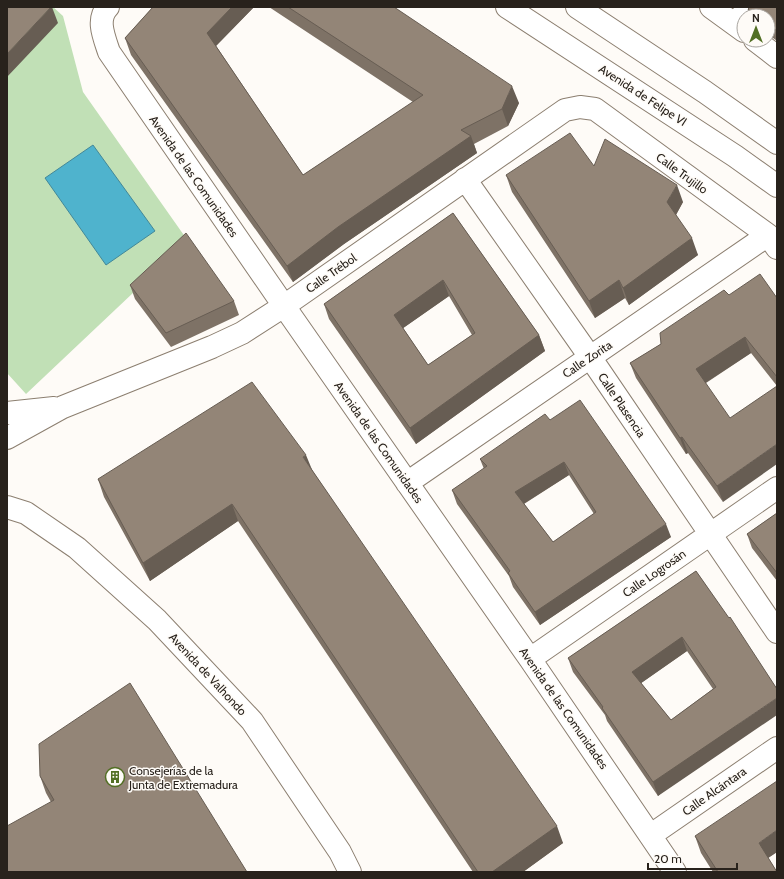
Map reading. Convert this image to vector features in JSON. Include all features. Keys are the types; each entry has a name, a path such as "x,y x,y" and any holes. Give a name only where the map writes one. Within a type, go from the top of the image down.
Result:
{"main road":[{"name":"Avenida de las Comunidades","path":"108,7 103,12 101,30 109,52 676,872"},
{"name":"Avenida de Felipe VI","path":"507,7 735,156 777,186"},
{"path":"577,7 705,92 777,143"},
{"path":"711,7 736,25"},
{"path":"765,48 777,57"},
{"name":"Calle Trébol","path":"7,438 63,407 212,348 242,333 284,306 565,110 580,107"},
{"name":"Calle Trujillo","path":"580,107 595,109 772,242"},
{"name":"Calle Plasencia","path":"466,179 590,357 777,632"},
{"name":"Calle Zorita","path":"407,483 590,357 772,242"},
{"name":"Calle Trébol","path":"7,413 63,407"},
{"name":"Calle Logrosán","path":"530,659 777,488"},
{"name":"Avenida de Valhondo","path":"7,490 16,510 76,548 157,620 252,721 340,852 350,872"},
{"name":"Calle Alcántara","path":"651,835 777,748"}],"green space":[{"path":"7,7 53,7 63,16 83,92 188,241 26,394 7,373"}],"water":[{"path":"93,145 155,231 106,265 45,178"}],"building":[{"path":"7,7 51,7 7,54"},
{"path":"153,7 232,7 207,33 303,175 423,95 288,7 394,7 512,86 502,109 461,130 471,136 338,227 287,266 125,38"},
{"path":"777,7 777,31 776,8 749,8"},
{"path":"570,133 594,166 605,139 677,185 667,202 692,238 623,288 619,280 589,301 506,175"},
{"path":"453,213 539,335 410,428 324,304","holes":["443,280 475,333 428,365 394,315"]},
{"path":"186,233 234,301 166,333 130,285"},
{"path":"760,274 777,298 777,377 745,337 696,369 730,418 777,386 777,444 717,486 682,437 680,438 630,363 661,344 660,333 724,290 729,295"},
{"path":"252,382 306,455 303,457 557,826 492,872 478,872 232,504 143,563 98,479"},
{"path":"580,400 666,524 535,612 508,573 510,571 452,490 487,466 480,459 545,414 550,420","holes":["564,462 596,512 553,542 515,492"]},
{"path":"777,513 777,573 747,534"},
{"path":"696,571 729,618 730,617 777,689 777,698 653,782 568,658","holes":["682,637 716,687 671,720 632,672"]},
{"name":"Consejerías de la Junta de Extremadura","path":"130,683 247,872 7,872 7,826 54,800 40,776 39,744"},
{"path":"777,781 777,830 759,843 777,872 718,872 695,836"}],"place":[{"name":"Consejerías de la Junta de Extremadura","path":"115,777"}]}
